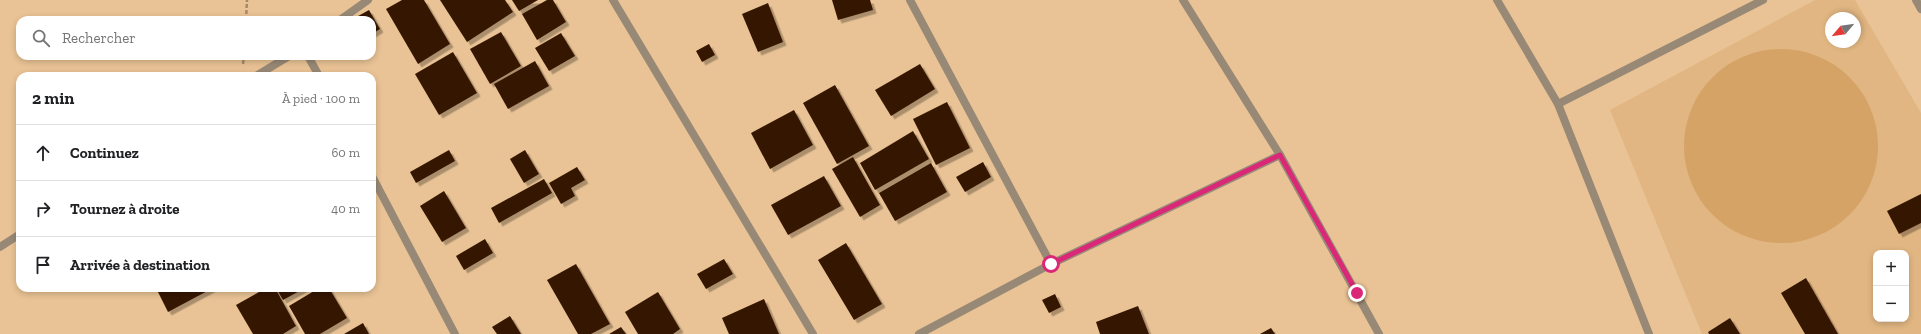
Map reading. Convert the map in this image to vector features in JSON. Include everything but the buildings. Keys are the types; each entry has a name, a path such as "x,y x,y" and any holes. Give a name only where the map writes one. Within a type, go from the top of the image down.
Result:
{"street":[{"path":"346,16 368,0"},
{"path":"613,0 813,334"},
{"path":"910,0 1051,264"},
{"path":"1183,0 1280,155 1379,334"},
{"path":"1497,0 1558,104 1648,334"},
{"path":"1558,104 1763,0"},
{"path":"1916,0 1921,9"},
{"path":"263,72 282,60"},
{"path":"310,60 317,72"},
{"path":"919,334 1051,264 1280,155"},
{"path":"376,184 456,334"},
{"path":"0,247 16,237"}],"path":[{"path":"246,16 247,0"}],"shaded area":[{"path":"1815,0 1855,0 1921,113 1921,334 1702,334 1610,110"},
{"path":"1791,49 1800,50 1827,60 1850,77 1862,92 1871,109 1877,127 1877,165 1871,183 1862,200 1850,215 1835,227 1818,236 1800,242 1771,243 1762,242 1735,232 1719,221 1706,208 1695,192 1685,165 1684,136 1685,127 1695,100 1706,84 1719,71 1735,60 1762,50"}],"route":[{"path":"1051,264 1280,155 1357,293"}]}
